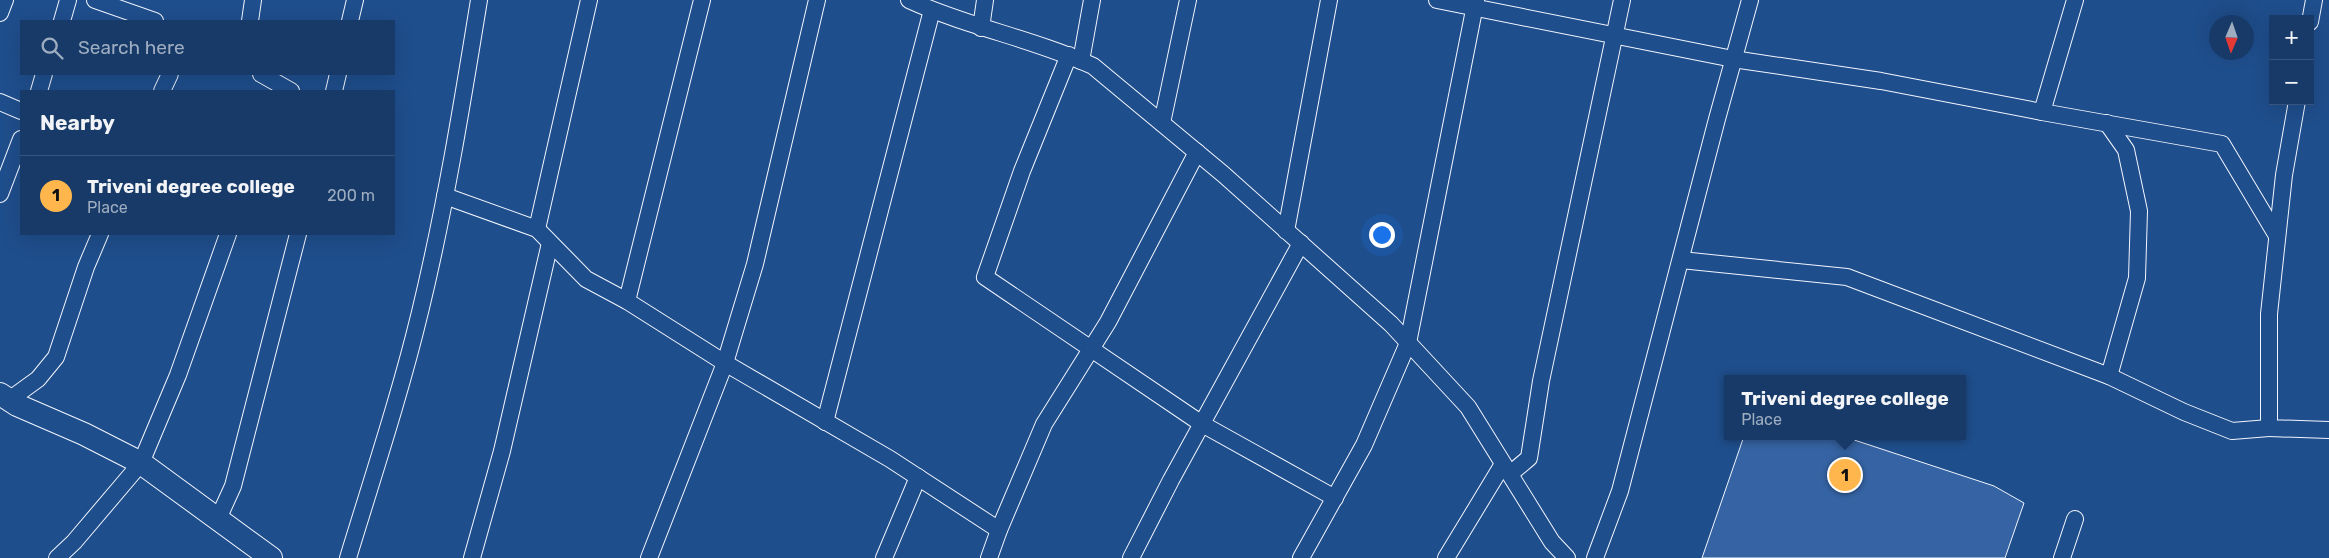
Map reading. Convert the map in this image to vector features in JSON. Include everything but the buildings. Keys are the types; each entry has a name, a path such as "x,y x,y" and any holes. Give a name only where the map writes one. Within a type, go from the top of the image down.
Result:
{"main road":[{"path":"5,397 141,463 271,558"}],"street":[{"path":"0,14 5,0"},
{"path":"62,20 68,0"},
{"path":"95,0 140,7 154,20"},
{"path":"250,20 253,0"},
{"path":"350,20 355,0"},
{"path":"348,558 399,392 420,311 458,134 479,0"},
{"path":"536,229 589,0"},
{"path":"627,301 702,0"},
{"path":"649,558 725,363 755,264 817,0"},
{"path":"909,0 981,28 1075,58 1093,66 1162,122 1286,230 1391,324 1408,342 1468,407 1552,542 1567,558"},
{"path":"981,28 985,0"},
{"path":"1092,0 1075,58 1022,170 985,277 1202,424 1334,498"},
{"path":"1162,122 1188,0"},
{"path":"1286,230 1329,0"},
{"path":"1437,0 1475,4 1613,35 1733,59 1881,81 2222,144 2277,236"},
{"path":"1446,558 1507,469 1529,458 1541,380 1613,35 1622,0"},
{"path":"1595,558 1620,491 1750,0"},
{"path":"2042,112 2075,0"},
{"path":"2311,15 2314,0"},
{"path":"1301,558 1364,445 1408,342 1475,4"},
{"path":"825,422 932,10"},
{"path":"39,90 44,75"},
{"path":"162,90 170,75"},
{"path":"263,75 284,89"},
{"path":"334,90 338,75"},
{"path":"0,102 20,111"},
{"path":"2269,428 2269,314 2284,175 2295,105"},
{"path":"2107,123 2126,150 2139,211 2136,278 2109,376"},
{"path":"0,194 20,142"},
{"path":"989,558 1044,424 1108,322 1197,152"},
{"path":"445,196 536,229 586,279 627,301 725,363 918,478 999,530"},
{"path":"5,397 38,378 56,357 86,266 100,235"},
{"path":"56,558 74,542 141,463 178,375 228,235"},
{"path":"218,519 233,486 298,235"},
{"path":"472,558 502,451 550,243"},
{"path":"1131,558 1300,243"},
{"path":"1681,260 1847,277 2109,376 2184,412 2232,431 2269,428 2329,430"},
{"path":"884,558 918,478"},
{"path":"2062,558 2075,519"}],"place":[{"name":"Triveni degree college","path":"1845,475"}]}
